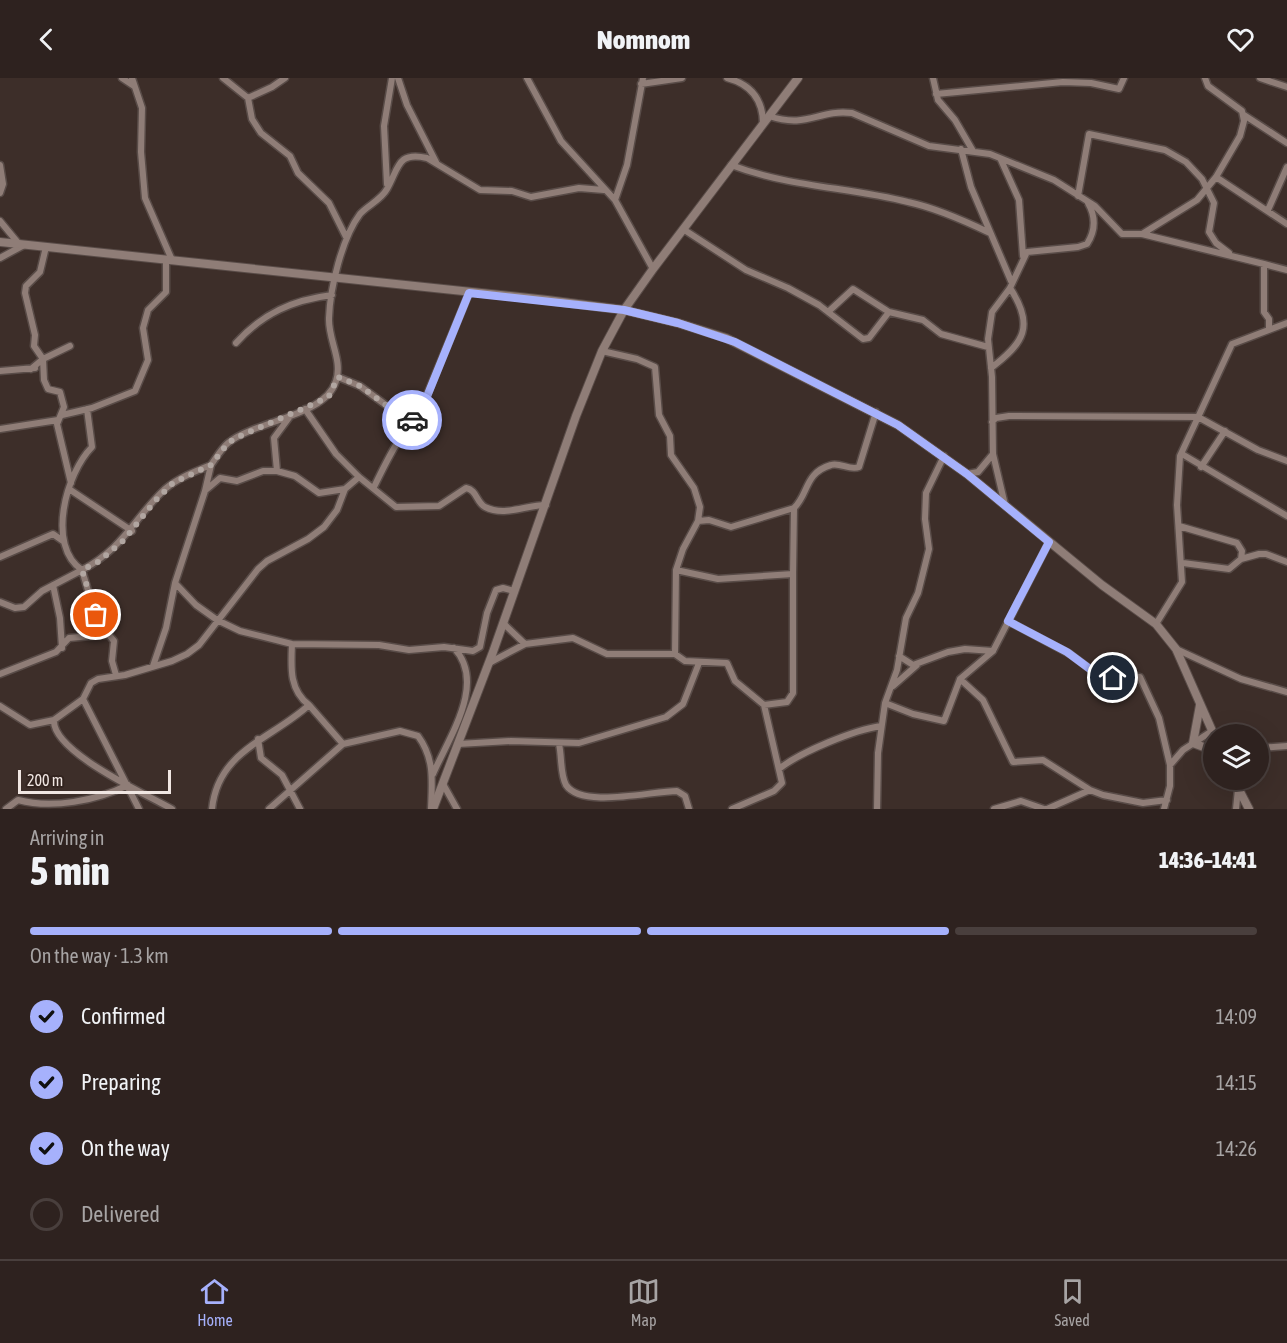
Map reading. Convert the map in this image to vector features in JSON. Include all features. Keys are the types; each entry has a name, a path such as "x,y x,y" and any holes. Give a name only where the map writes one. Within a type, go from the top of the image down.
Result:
{"street":[{"path":"122,78 135,86"},
{"path":"0,429 60,418 135,391 148,360 143,328 148,310 166,292 169,260 146,198 141,152 142,108 132,78"},
{"path":"223,78 248,98 255,127 293,159 298,173 329,203 346,237"},
{"path":"248,98 285,78"},
{"path":"388,188 384,126 392,78"},
{"path":"398,78 407,105 437,163"},
{"path":"527,78 561,141 615,200 653,269"},
{"path":"615,200 627,165 642,81 682,78"},
{"path":"727,78 750,88 766,120"},
{"path":"432,809 489,663 576,416 602,351 624,310 653,269 798,78"},
{"path":"933,78 936,94 973,151"},
{"path":"936,94 1063,82 1091,83 1119,89 1124,78"},
{"path":"1205,78 1208,86 1244,116 1287,142"},
{"path":"1260,78 1287,87"},
{"path":"766,120 794,123 842,112 852,112 929,146 973,151 1001,159 1054,180 1101,211 1120,233 1142,234 1287,270"},
{"path":"1142,234 1197,200 1216,177 1240,136 1244,116"},
{"path":"1078,196 1087,136 1092,134 1165,150 1197,171 1215,203 1209,232 1216,243 1232,255"},
{"path":"961,149 966,173 1022,315 1023,338 1016,349 991,368"},
{"path":"0,602 15,608 24,607 53,585 98,562 132,531 166,489 211,465 228,443 329,396 338,377 338,358 330,331 332,295 346,237 360,214 388,188 395,169 405,158 418,156 437,163 480,190 512,191 531,198 579,188 604,190"},
{"path":"1001,159 1019,200 1023,257"},
{"path":"0,165 3,184 0,193"},
{"path":"731,165 779,181 907,201 942,212 990,232"},
{"path":"1268,210 1287,166"},
{"path":"1216,177 1287,224"},
{"path":"1005,507 993,454 991,368 988,347 992,312 1010,285 1023,257 1030,251 1078,248 1087,244 1094,228 1094,219 1088,202"},
{"path":"0,222 22,245"},
{"path":"683,229 746,270 788,288 828,312 866,339 889,312"},
{"path":"0,242 624,310 726,338 876,412 944,456 1102,585 1156,624 1176,649 1209,724"},
{"path":"0,258 22,245"},
{"path":"46,247 42,268 26,286 25,293 35,335 34,346 44,363 46,386 60,392 64,407 60,418 70,486 132,531"},
{"path":"1264,264 1264,312 1269,319 1269,329"},
{"path":"828,312 853,289 889,312 923,320 941,334 988,347"},
{"path":"374,487 409,422 420,412 469,293"},
{"path":"236,343 246,332 288,304 332,295"},
{"path":"1156,624 1181,584 1183,563 1179,526 1179,466 1198,417 1229,348 1235,342 1287,323"},
{"path":"0,371 32,369 70,346"},
{"path":"602,351 637,359 655,367 658,415 670,436 671,455 694,488 699,500 698,521 683,549 676,570 675,654 680,660 727,663 735,681 764,705 782,783 780,787 732,809"},
{"path":"338,377 360,386 409,422"},
{"path":"87,409 92,447 81,457 70,486 63,542 69,559 82,570 101,634"},
{"path":"305,409 336,454 359,477 396,507 439,506 466,488 473,491 482,505 495,510 510,512 532,505 546,505"},
{"path":"698,521 710,520 731,528 794,508 801,501 807,483 820,471 834,464 854,469 859,467 876,412"},
{"path":"277,471 274,438 292,414"},
{"path":"993,422 996,418 1009,416 1198,417 1258,450 1287,461"},
{"path":"1201,467 1224,431"},
{"path":"967,474 978,472 993,454"},
{"path":"1182,454 1192,462 1287,516"},
{"path":"877,809 881,726 885,703 892,686 906,618 918,593 929,549 925,519 926,493 944,456"},
{"path":"1179,466 1192,462"},
{"path":"153,666 166,628 175,583 205,491 211,465"},
{"path":"205,491 220,478 237,480 263,471 277,471 295,476 320,492 345,489"},
{"path":"0,706 30,724 54,720 83,699 91,683 98,679 180,658 194,650 241,588 267,561 308,539 324,526 337,510 345,489 359,477"},
{"path":"764,705 787,702 794,693 794,508"},
{"path":"1179,526 1238,543 1242,551 1241,559"},
{"path":"0,557 53,534 63,542"},
{"path":"885,703 913,714 944,721 960,679 993,651 1049,542"},
{"path":"1183,563 1229,569 1241,559 1266,554 1287,562"},
{"path":"676,570 718,579 793,574"},
{"path":"175,583 196,605 217,620 240,631 292,644 380,645 409,650 454,648 473,651 478,649 487,613 496,590 503,588 514,591"},
{"path":"53,585 60,618 62,648"},
{"path":"1008,621 1067,652 1098,675 1113,678 1140,677 1159,718 1170,765 1170,786 1164,809"},
{"path":"503,623 525,644"},
{"path":"0,674 62,648 69,638 109,634 114,640 112,661 116,675"},
{"path":"489,663 525,644 573,638 607,654 675,654"},
{"path":"292,644 291,669 295,689 343,744"},
{"path":"432,777 451,736 467,688 467,667 454,648"},
{"path":"892,686 918,665 948,652 964,649 993,651"},
{"path":"1176,649 1241,679 1287,692"},
{"path":"899,656 908,663 918,665"},
{"path":"458,744 511,741 579,743 674,712 682,704 699,663"},
{"path":"960,679 983,700 1013,762 1043,760 1090,790 1143,803 1167,800"},
{"path":"83,699 139,809"},
{"path":"1193,743 1200,704"},
{"path":"212,809 221,777 232,761 258,739 295,718 309,705"},
{"path":"54,720 59,737 64,743 128,785 172,809"},
{"path":"779,769 796,756 858,729 881,726"},
{"path":"269,809 343,744 400,731 418,736 429,752 432,809"},
{"path":"1170,765 1193,743 1203,738"},
{"path":"258,739 261,758 277,770 291,789 300,809"},
{"path":"1193,743 1203,747"},
{"path":"559,744 565,782 570,790 602,802 677,791 686,796 689,809"},
{"path":"1269,747 1287,746"},
{"path":"443,784 457,809"},
{"path":"6,809 18,800 36,807 69,805 102,798 128,785"},
{"path":"993,809 1021,801 1046,809 1090,790"},
{"path":"1236,809 1238,790"},
{"path":"1239,790 1249,809"},
{"path":"1143,803 1149,809"}],"way so far":[{"path":"96,615 92,595 82,570 98,562 124,540 166,489 173,483 211,465 228,443 329,396 338,377 360,386 409,422 412,420"}],"route":[{"path":"412,420 420,412 433,384 469,293 624,310 726,338 898,425 944,456 1049,542 1008,621 1067,652 1098,675 1113,678"}]}
